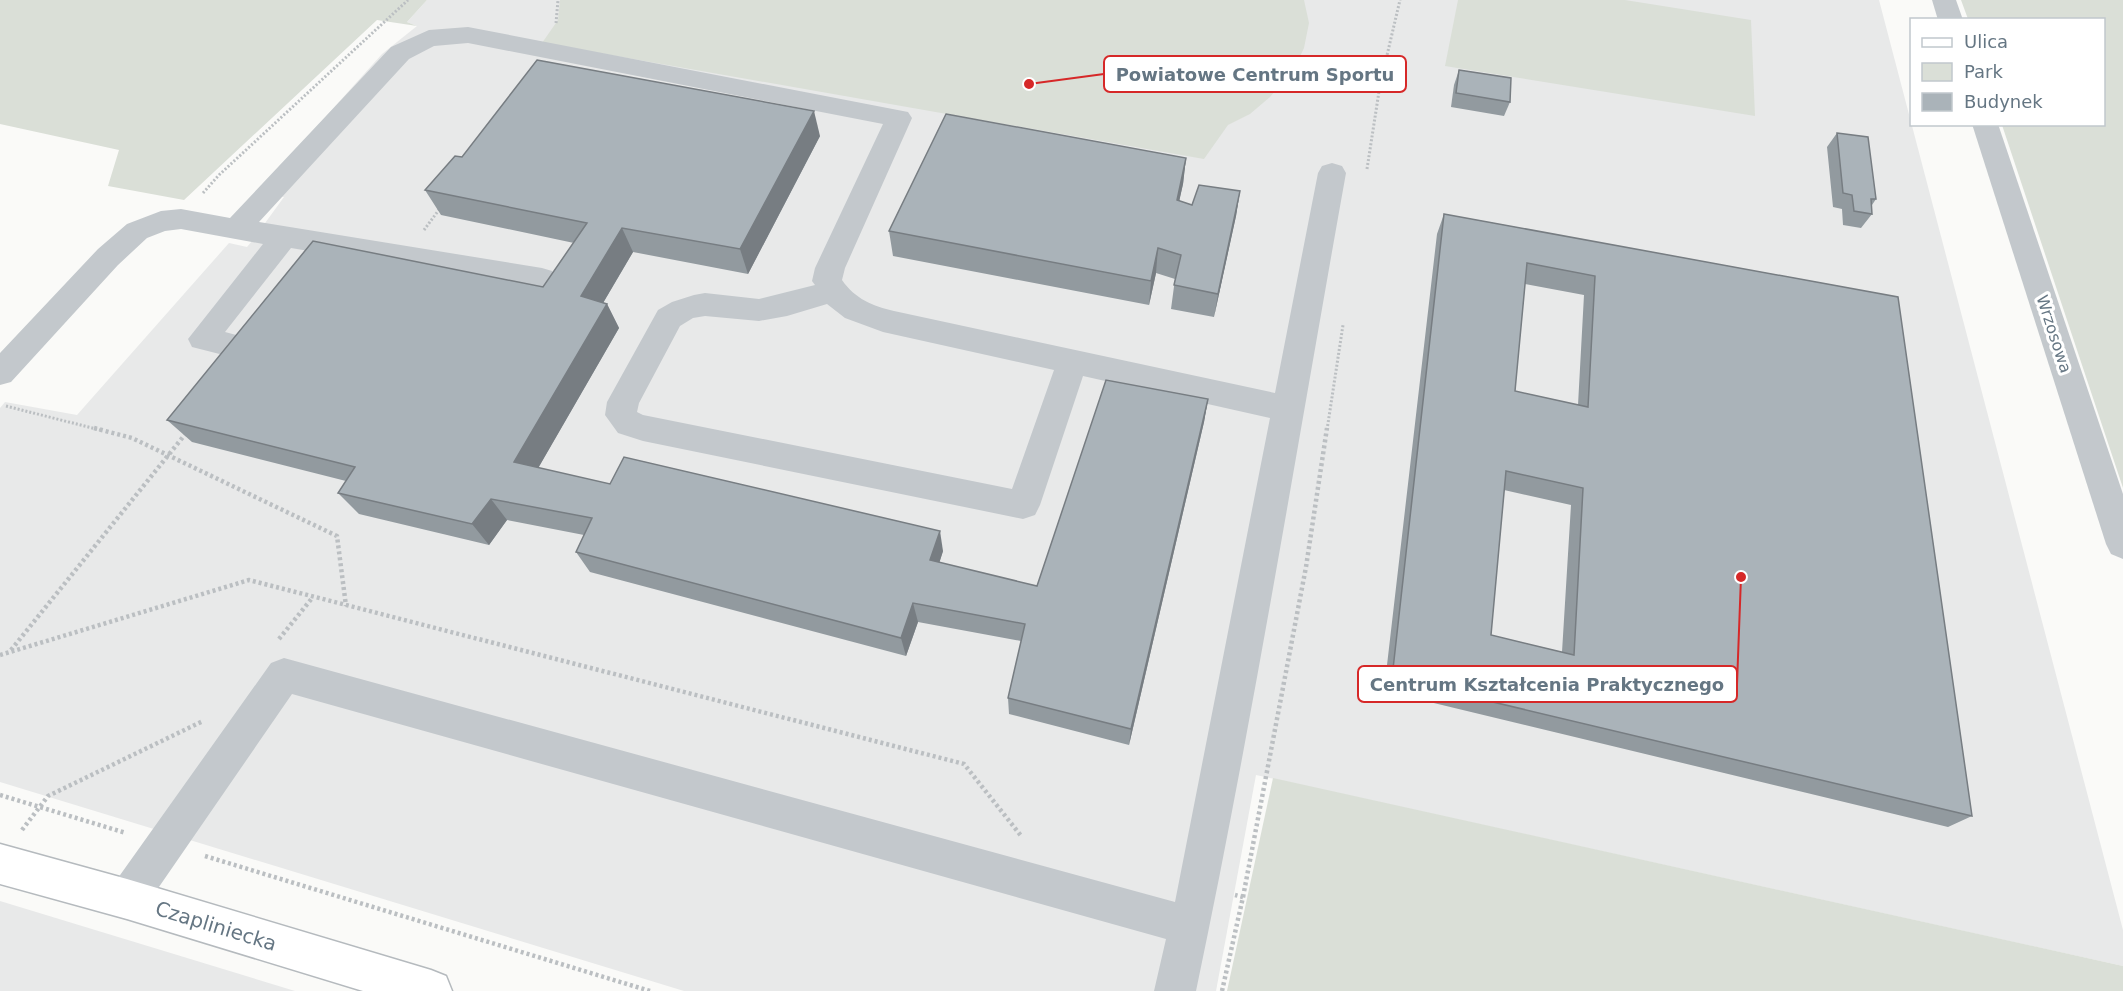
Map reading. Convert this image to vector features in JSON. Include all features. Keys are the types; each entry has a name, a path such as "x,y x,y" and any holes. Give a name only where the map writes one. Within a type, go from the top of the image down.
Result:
{"main road":[{"name":"Czapliniecka","path":"0,864 127,899 431,991"}],"street":[{"path":"1944,0 1950,18"},
{"path":"236,229 400,53 429,38 468,34 899,118 830,268 827,281 832,291 860,314 1289,409"},
{"name":"Wrzosowa","path":"1986,126 2123,544"},
{"path":"1175,991 1198,886 1332,173"},
{"path":"0,373 108,257 137,231 161,221 181,219 542,279"},
{"path":"263,353 202,339 284,237"},
{"path":"832,291 761,310 748,311 707,303 679,311 669,318 623,402 621,415 629,424 643,428 1023,505 1072,362"},
{"path":"127,899 165,844 280,659 1190,926"}],"path":[{"path":"181,219 219,174 408,0"},
{"path":"1366,174 1380,85 1400,0"},
{"path":"404,257 445,201"},
{"path":"1222,991 1243,897 1306,567 1343,324"},
{"path":"0,404 132,438 337,536 346,606"},
{"path":"10,652 188,431"},
{"path":"0,655 249,580 964,764 1028,845"},
{"path":"280,659 313,597"},
{"path":"48,796 207,720"},
{"path":"0,795 650,991"},
{"path":"1198,886 1243,897"}],"shaded area":[{"path":"427,0 1879,0 1910,118 1910,126 1912,126 2123,930 2123,966 1256,775 1216,991 684,991 0,782 0,408 5,402 77,415 229,243 247,247 284,197 257,193 382,54 417,26 407,22"},
{"path":"0,901 295,991 0,991"}],"green space":[{"path":"0,0 427,0 407,22 417,26 377,20 184,200 108,186 119,150 0,124"},
{"path":"560,0 1304,0 1309,23 1304,48 1294,69 1270,97 1250,114 1228,125 1204,159 542,43 558,20"},
{"path":"1458,0 1625,0 1751,20 1755,116 1445,66"},
{"path":"1961,0 2123,0 2123,488 2002,126 2105,126 2105,18 1968,18"},
{"path":"1273,778 2123,966 2123,991 1227,991"}],"building":[{"path":"537,60 814,111 740,249 622,228 581,296 607,304 514,462 610,484 624,457 940,531 930,560 1037,586 1106,380 1208,399 1131,729 1008,698 1025,624 913,603 901,638 576,552 592,518 491,499 472,524 338,493 355,467 167,420 313,241 543,287 587,223 425,190 455,156 462,157"},
{"path":"1459,70 1511,78 1510,102 1456,93"},
{"path":"946,114 1186,158 1177,200 1192,205 1199,185 1240,191 1218,294 1174,285 1181,255 1158,248 1151,281 889,231"},
{"path":"1837,133 1868,137 1876,199 1871,199 1872,214 1854,211 1852,195 1843,193"},
{"path":"1444,214 1898,297 1972,816 1392,678","holes":["1527,263 1595,276 1588,407 1515,391","1506,471 1583,488 1574,655 1491,635"]}],"place":[{"name":"Powiatowe Centrum Sportu","path":"1029,84"},
{"name":"Centrum Kształcenia Praktycznego","path":"1741,577"}]}
